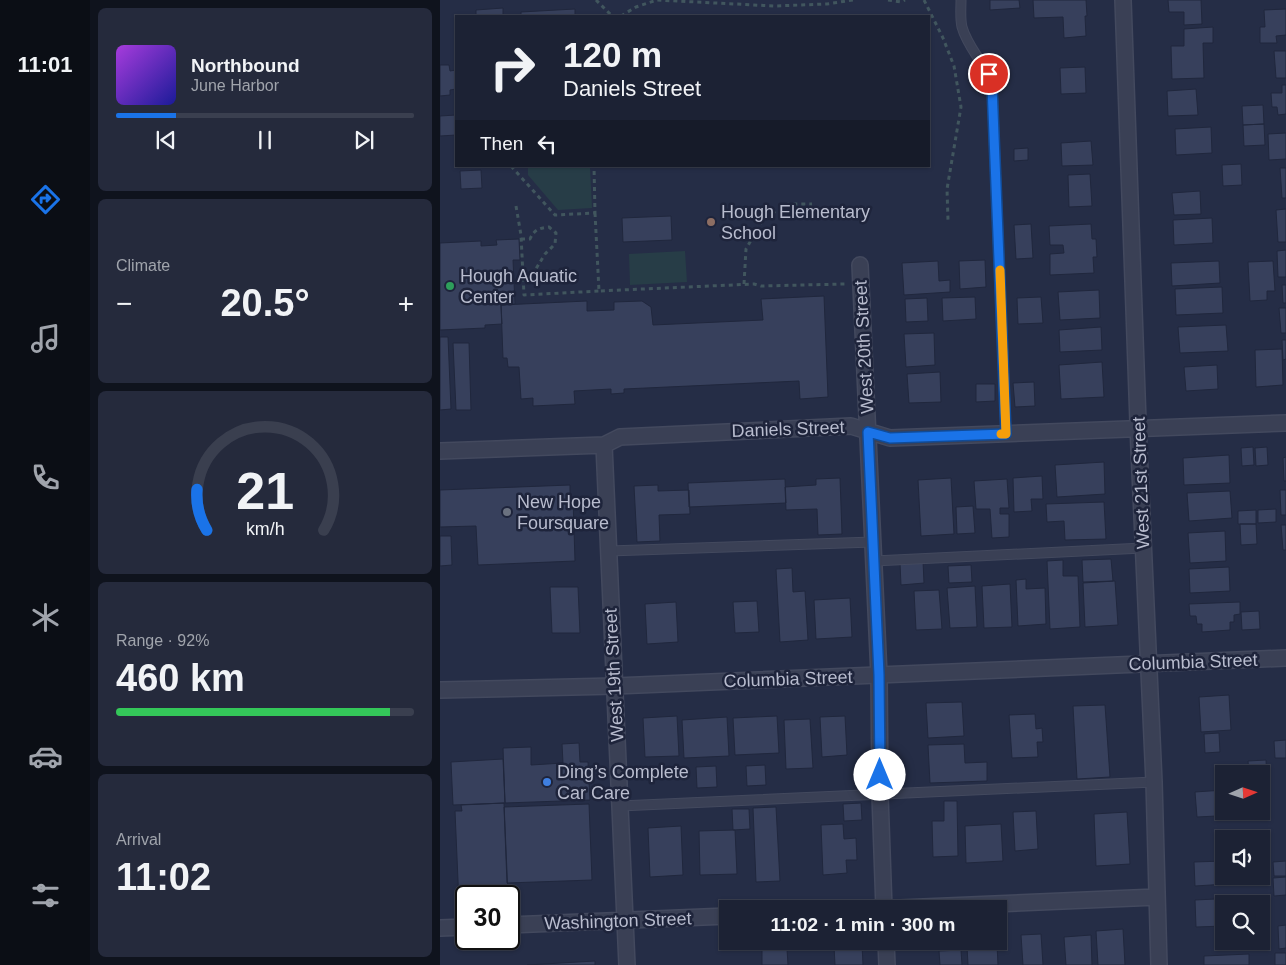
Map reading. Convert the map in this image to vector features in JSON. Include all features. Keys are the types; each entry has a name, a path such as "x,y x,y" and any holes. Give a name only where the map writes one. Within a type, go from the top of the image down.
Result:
{"street":[{"name":"West 21st Street","path":"1123,0 1138,427 1154,782 1159,965"},
{"name":"West 20th Street","path":"860,265 879,675 884,900"},
{"name":"Daniels Street","path":"440,452 604,445 620,437 851,426 890,438 1138,427 1286,423"},
{"name":"West 19th Street","path":"604,445 627,965"},
{"name":"Columbia Street","path":"440,690 615,686 1286,658"},
{"path":"1007,904 1157,897"},
{"name":"Washington Street","path":"520,925 719,916"},
{"path":"440,928 455,927"},
{"path":"886,950 887,965"}],"lane":[{"path":"961,0 962,27 973,50 989,74 992,86 1006,434"},
{"path":"608,551 873,542"},
{"path":"874,561 1143,548"},
{"path":"620,806 1154,782"}],"path":[{"path":"596,0 611,15"},
{"path":"623,15 636,7 657,0 774,6 827,4 853,0"},
{"path":"888,0 901,2 904,0"},
{"path":"924,0 943,38 954,66 962,107 947,189 948,220"},
{"path":"512,167 555,215 596,213"},
{"path":"594,167 599,291"},
{"path":"744,284 746,249 763,219 788,204 812,204"},
{"path":"516,206 521,240 524,295 744,284 761,286 844,284"},
{"path":"521,240 530,239 532,234 542,227 548,227 556,233 555,244 545,254 537,269 534,272 523,272"}],"shaded area":[{"path":"528,167 590,167 592,208 558,210 528,175"},
{"path":"685,251 687,282 630,285 629,254"}],"building":[{"path":"990,0 1019,0 1020,8 990,10"},
{"path":"1033,0 1086,0 1086,36 1064,38 1063,17 1034,18"},
{"path":"1168,0 1201,0 1202,24 1184,25 1184,12 1169,12"},
{"path":"503,8 503,15 476,15 476,10"},
{"path":"575,9 575,15 521,15 521,12"},
{"path":"1286,9 1286,35 1276,36 1277,43 1260,43 1260,27 1265,27 1264,10"},
{"path":"1213,27 1213,43 1203,43 1204,78 1172,79 1171,46 1184,46 1184,29"},
{"path":"1274,51 1286,51 1286,78 1276,78"},
{"path":"440,65 449,65 450,71 455,70 455,89 450,90 450,95 440,96"},
{"path":"1085,67 1086,93 1061,94 1060,68"},
{"path":"1282,85 1286,85 1286,114 1278,115 1277,107 1272,107 1271,93 1282,93"},
{"path":"1196,89 1198,115 1168,116 1167,91"},
{"path":"1263,105 1264,124 1243,125 1242,106"},
{"path":"455,115 455,135 440,136 440,116"},
{"path":"1264,124 1265,145 1244,146 1243,125"},
{"path":"1211,127 1212,153 1176,155 1175,129"},
{"path":"1286,133 1286,159 1269,160 1268,134"},
{"path":"1091,141 1093,165 1062,166 1061,143"},
{"path":"1028,148 1028,160 1014,161 1014,149"},
{"path":"1241,164 1242,185 1223,186 1222,165"},
{"path":"1280,168 1286,168 1286,198 1282,198"},
{"path":"481,170 482,188 461,189 460,171"},
{"path":"1090,174 1092,206 1069,207 1068,175"},
{"path":"1200,191 1201,214 1174,215 1172,193"},
{"path":"1286,209 1286,242 1278,242 1276,210"},
{"path":"671,216 672,240 623,242 622,218"},
{"path":"1212,218 1213,243 1174,245 1173,220"},
{"path":"1031,224 1033,258 1016,259 1014,225"},
{"path":"1091,224 1092,239 1096,239 1097,257 1093,257 1094,273 1050,275 1050,254 1064,253 1063,245 1050,245 1049,226"},
{"path":"519,239 520,260 513,260 515,304 501,305 502,324 485,325 485,328 440,330 440,243 481,241 481,246 497,245 496,240"},
{"path":"1286,250 1286,277 1278,277 1277,251"},
{"path":"985,260 986,287 960,289 959,261"},
{"path":"938,261 939,281 950,280 950,292 904,295 902,263"},
{"path":"1219,261 1220,283 1172,286 1171,263"},
{"path":"1273,261 1275,291 1267,291 1267,300 1250,301 1248,262"},
{"path":"1282,285 1286,285 1286,303 1283,303"},
{"path":"1222,287 1223,313 1176,315 1175,289"},
{"path":"1099,290 1100,318 1060,320 1058,292"},
{"path":"824,296 828,397 800,399 799,381 624,389 624,393 611,394 611,389 574,391 575,404 533,406 533,398 521,399 519,367 508,367 507,358 503,358 501,305 587,301 587,311 614,310 614,302 642,301 651,307 653,325 763,320 761,299"},
{"path":"975,297 976,319 943,321 942,298"},
{"path":"1041,297 1043,323 1018,324 1017,298"},
{"path":"927,298 928,321 906,322 905,299"},
{"path":"1279,308 1286,308 1286,333 1281,333"},
{"path":"1226,325 1228,351 1180,353 1178,327"},
{"path":"1101,327 1102,350 1060,352 1059,330"},
{"path":"934,333 935,365 906,367 904,334"},
{"path":"440,337 448,337 451,409 440,410"},
{"path":"1282,340 1286,340 1286,359 1283,360"},
{"path":"453,343 469,343 471,410 456,410"},
{"path":"1282,349 1283,385 1256,387 1255,350"},
{"path":"1102,362 1104,397 1061,399 1059,365"},
{"path":"1217,365 1218,389 1186,391 1184,367"},
{"path":"940,372 941,402 909,403 907,374"},
{"path":"1034,382 1035,406 1015,407 1013,383"},
{"path":"976,384 995,384 995,401 976,402"},
{"path":"1253,447 1254,465 1242,466 1241,448"},
{"path":"1267,447 1268,465 1256,466 1255,448"},
{"path":"1229,455 1230,483 1184,485 1183,458"},
{"path":"1286,457 1286,481 1284,481 1283,458"},
{"path":"1104,462 1105,494 1057,497 1055,465"},
{"path":"1042,476 1043,499 1031,499 1032,511 1014,512 1013,478"},
{"path":"840,478 842,534 818,535 817,509 786,510 785,487 816,485 816,479"},
{"path":"951,478 954,534 921,536 918,480"},
{"path":"785,479 786,503 689,507 688,483"},
{"path":"1007,479 1009,508 1000,508 1000,514 1009,514 1009,537 992,538 990,509 976,509 974,481"},
{"name":"New Hope Foursquare","path":"570,485 570,498 573,498 575,561 478,565 476,526 440,527 440,490"},
{"path":"658,485 658,491 689,490 690,514 659,515 660,541 637,542 634,486"},
{"path":"1280,490 1286,490 1286,515 1281,515"},
{"path":"1230,491 1232,518 1189,521 1187,493"},
{"path":"1104,502 1106,539 1065,540 1064,521 1047,522 1046,504"},
{"path":"973,506 975,533 957,534 956,507"},
{"path":"1276,509 1276,522 1258,523 1258,510"},
{"path":"1256,510 1256,524 1238,524 1238,511"},
{"path":"1240,524 1256,524 1257,544 1241,545"},
{"path":"1281,525 1286,525 1286,550 1283,550"},
{"path":"1225,531 1226,561 1190,563 1188,533"},
{"path":"440,536 451,536 452,565 440,566"},
{"path":"1111,559 1113,581 1083,582 1082,560"},
{"path":"1063,560 1063,576 1078,576 1080,627 1050,629 1047,561"},
{"path":"923,561 924,583 901,585 900,563"},
{"path":"971,565 972,582 949,583 948,566"},
{"path":"1229,567 1230,591 1190,593 1189,569"},
{"path":"792,568 793,592 805,591 808,640 780,642 776,569"},
{"path":"1026,579 1026,589 1045,588 1046,624 1018,626 1016,580"},
{"path":"1115,581 1118,625 1085,627 1083,583"},
{"path":"1010,584 1012,627 984,628 982,586"},
{"path":"975,586 977,627 950,628 947,588"},
{"path":"550,587 578,587 580,633 552,633"},
{"path":"939,590 942,629 916,630 914,591"},
{"path":"850,598 852,637 816,639 814,600"},
{"path":"757,601 759,632 735,633 733,602"},
{"path":"676,602 678,642 647,644 645,604"},
{"path":"1240,602 1240,614 1234,615 1234,622 1230,622 1230,630 1202,632 1202,624 1197,624 1196,616 1190,616 1189,604"},
{"path":"1259,611 1260,629 1242,630 1241,612"},
{"path":"1229,695 1231,730 1201,732 1199,697"},
{"path":"962,702 964,736 928,738 926,703"},
{"path":"1105,705 1110,777 1077,779 1073,706"},
{"path":"1035,714 1036,729 1042,728 1043,742 1037,742 1038,757 1012,758 1009,715"},
{"path":"677,716 679,756 645,757 643,718"},
{"path":"777,716 779,753 735,755 733,718"},
{"path":"845,716 847,755 822,757 820,717"},
{"path":"727,717 729,756 684,758 682,720"},
{"path":"810,719 813,768 786,769 784,720"},
{"path":"1219,733 1220,752 1205,753 1204,734"},
{"path":"1286,740 1286,758 1275,758 1274,741"},
{"name":"Ding’s Complete Car Care","path":"579,743 580,762 588,762 590,800 505,803 503,748 531,747 531,765 563,763 562,744"},
{"path":"964,744 965,763 987,762 987,781 930,783 928,745"},
{"path":"503,759 505,803 453,805 451,762"},
{"path":"1266,760 1266,765 1248,765 1248,761"},
{"path":"765,765 766,785 747,786 746,766"},
{"path":"716,766 717,787 697,788 696,767"},
{"path":"1215,791 1215,816 1197,817 1195,792"},
{"path":"944,801 957,801 958,856 933,857 932,821 944,821"},
{"path":"504,803 508,885 458,885 455,811 462,811 461,805"},
{"path":"861,803 862,820 844,821 843,804"},
{"path":"589,804 592,880 507,883 504,807"},
{"path":"776,807 780,881 756,882 753,808"},
{"path":"732,809 749,809 750,829 733,830"},
{"path":"1036,811 1038,849 1015,851 1013,812"},
{"path":"1127,812 1130,864 1096,866 1094,814"},
{"path":"843,824 844,839 856,838 857,860 846,860 847,873 823,875 821,825"},
{"path":"1001,824 1003,861 966,863 965,826"},
{"path":"681,826 683,875 650,877 648,828"},
{"path":"735,830 737,874 700,875 699,831"},
{"path":"1215,861 1215,885 1195,886 1194,862"},
{"path":"1286,861 1286,876 1274,876 1273,862"},
{"path":"1286,877 1286,895 1274,896 1273,878"},
{"path":"1215,899 1215,926 1196,927 1195,900"},
{"path":"1286,925 1286,948 1279,949 1278,926"},
{"path":"1123,929 1125,965 1098,965 1096,931"},
{"path":"1041,934 1043,965 1023,965 1021,935"},
{"path":"1091,935 1092,965 1066,965 1064,937"},
{"path":"762,950 787,950 788,965 762,965"},
{"path":"834,950 862,950 863,965 835,965"},
{"path":"961,950 962,965 940,965 939,951"},
{"path":"967,950 997,950 998,965 968,965"},
{"path":"1275,953 1286,953 1286,965 1275,965"},
{"path":"1249,954 1249,965 1204,965 1204,956"},
{"path":"595,961 595,965 527,965"}],"slow traffic":[{"path":"1000,270 1006,434 1001,434"}],"place":[{"name":"Hough Elementary School","path":"711,222"},
{"name":"Hough Aquatic Center","path":"450,286"},
{"name":"New Hope Foursquare","path":"507,512"},
{"name":"Ding’s Complete Car Care","path":"547,782"}],"route":[{"path":"880,775 879,675 868,432 890,438 1006,434 992,86 989,74"}]}
